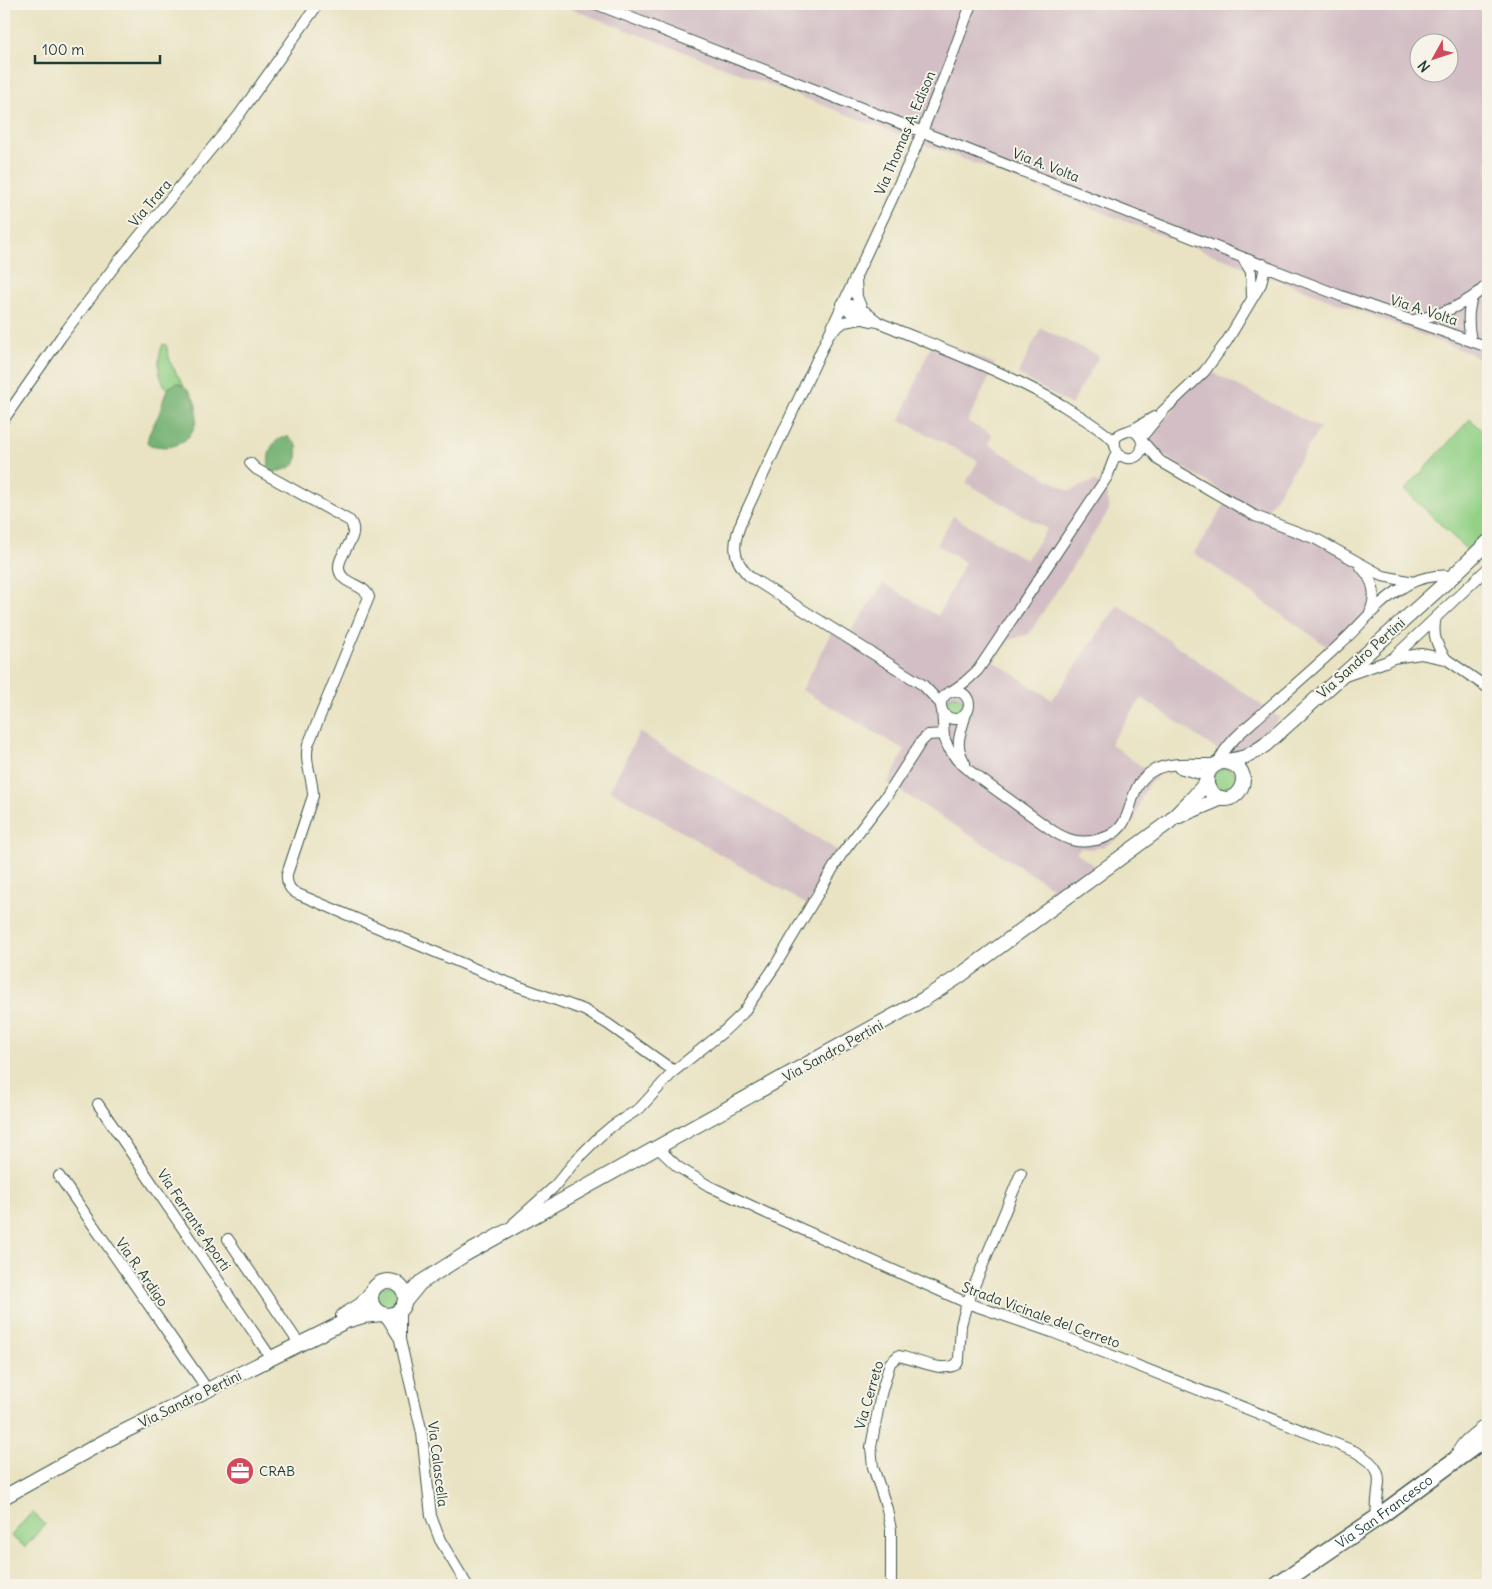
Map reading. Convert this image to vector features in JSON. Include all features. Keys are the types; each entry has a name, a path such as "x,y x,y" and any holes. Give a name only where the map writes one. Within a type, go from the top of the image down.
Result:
{"main road":[{"name":"Via Sandro Pertini","path":"4,1497 107,1440 341,1324 357,1317 395,1314 403,1306 413,1290 430,1276 507,1231 935,993 1174,818 1207,779 1210,770 1220,763 1247,756 1266,745 1488,542"},
{"path":"1243,780 1266,745"},
{"path":"1174,818 1222,798 1232,797 1237,794 1242,786 1243,776 1238,768 1230,763 1220,763"},
{"path":"1207,779 1211,793 1222,798"},
{"name":"Via Sandro Pertini","path":"4,1487 102,1433 348,1314 361,1305 381,1282 397,1283 430,1276"},
{"path":"397,1283 404,1290 403,1306"},
{"path":"372,1293 372,1305 383,1314"},
{"name":"Via San Francesco","path":"1284,1583 1377,1518 1488,1436"}],"street":[{"name":"Via Trara","path":"4,419 61,338 113,269 239,116 318,4"},
{"name":"Via A. Volta","path":"596,4 1375,308 1488,347"},
{"name":"Via Thomas A. Edison","path":"923,685 754,580 744,570 736,555 735,542 740,524 922,132 971,4"},
{"path":"1241,256 1249,267 1256,283"},
{"path":"1107,477 1142,450 1142,440 1163,411 1204,372 1226,341 1252,297 1256,283 1264,271 1263,264"},
{"path":"858,270 855,290 862,314"},
{"path":"1256,283 1275,274 1284,273"},
{"path":"1413,320 1428,318 1449,310 1472,298 1488,284"},
{"path":"1471,341 1468,330 1469,307 1472,298"},
{"path":"842,304 853,316 862,314 1038,391 1094,424 1116,447 1120,455 1160,461"},
{"path":"826,340 837,326 862,314"},
{"path":"1163,411 1118,435 1107,477 978,670 942,698 943,734 946,744 953,755 971,772 1052,831 1081,842 1103,839 1117,831 1128,816 1133,796 1139,784 1154,770 1169,766 1220,763 1225,749 1241,733 1391,595 1413,582 1440,575 1453,576"},
{"path":"1094,424 1128,430 1139,434 1160,461 1255,516 1310,536 1387,577 1413,582"},
{"path":"250,463 256,469 350,521 354,531 339,563 339,571 346,580 365,590 369,597 308,745 306,759 313,786 313,799 287,874 290,888 298,894 506,982 584,1010 608,1024 674,1071"},
{"path":"1353,560 1368,575 1374,586 1374,598 1369,617"},
{"path":"1331,684 1344,676 1393,658 1488,568"},
{"path":"1436,617 1434,636 1436,644 1446,659"},
{"path":"1393,658 1425,654 1446,659 1488,688"},
{"path":"971,772 960,754 958,743 969,707 968,700 978,670"},
{"path":"923,685 960,692 968,700"},
{"path":"923,685 948,717 953,718 966,714"},
{"path":"507,1231 553,1188 596,1140 612,1126 644,1105 674,1071 723,1032 747,1007 775,966 842,855 883,801 921,742 928,735 943,734"},
{"path":"1169,766 1207,779"},
{"name":"Via Ferrante Aporti","path":"98,1104 267,1352"},
{"name":"Strada Vicinale del Cerreto","path":"658,1148 678,1167 709,1186 778,1219 967,1303 1043,1329 1354,1451 1368,1461 1378,1473 1380,1483 1376,1503 1377,1518"},
{"name":"Via Cerreto","path":"891,1585 892,1542 889,1522 871,1452 872,1435 890,1363 898,1356 932,1365 949,1367 957,1364 961,1322 967,1303 1021,1173"},
{"name":"Via R. Ardigo","path":"59,1176 203,1383"},
{"path":"228,1238 296,1339"},
{"name":"Via Calascella","path":"403,1306 400,1340 422,1432 432,1521 440,1540 467,1585"},
{"name":"Via Calascella","path":"383,1314 400,1340"},
{"path":"1454,1460 1463,1443 1488,1422"}],"shaded area":[{"path":"559,4 1488,4 1488,366 1469,353"},
{"path":"1041,328 1099,356 1071,405 1018,374"},
{"path":"934,338 995,364 968,422 992,435 988,445 1069,491 1094,481 1106,488 1109,510 1029,634 1009,640 994,661 1052,700 1118,605 1280,718 1257,739 1242,749 1226,756 1142,698 1110,743 1157,778 1149,783 1134,820 1126,831 1116,840 1105,846 1092,849 1081,848 1076,852 1098,869 1064,895 888,783 905,750 802,690 836,623 851,632 883,583 938,616 965,562 937,545 953,516 1026,560 1047,529 966,483 978,461 900,420"},
{"path":"1202,367 1320,428 1265,514 1278,520 1313,530 1374,566 1378,586 1365,614 1328,647 1194,553 1230,496 1163,455 1155,449 1151,438 1161,423 1175,409 1166,399"},
{"path":"639,732 839,851 807,905 610,790"}],"green space":[{"path":"163,344 166,345 171,364 184,386 177,383 167,389 161,379 159,367"},
{"path":"177,383 192,396 196,406 197,416 195,425 183,441 173,446 149,445 147,442 149,434 159,414 167,389"},
{"path":"1470,419 1488,437 1488,528 1467,550 1405,490"},
{"path":"287,436 297,445 298,452 295,463 283,470 270,472 269,454 271,449 277,441"},
{"path":"955,696 961,699 964,705 961,711 955,714 949,711 946,705 949,699"},
{"path":"1223,768 1234,771 1237,779 1233,791 1224,793 1214,787 1213,775"},
{"path":"388,1285 397,1289 401,1298 397,1307 388,1311 379,1307 375,1298 379,1289"},
{"path":"32,1512 45,1524 25,1547 11,1536"}],"place":[{"name":"CRAB","path":"240,1471"}]}
